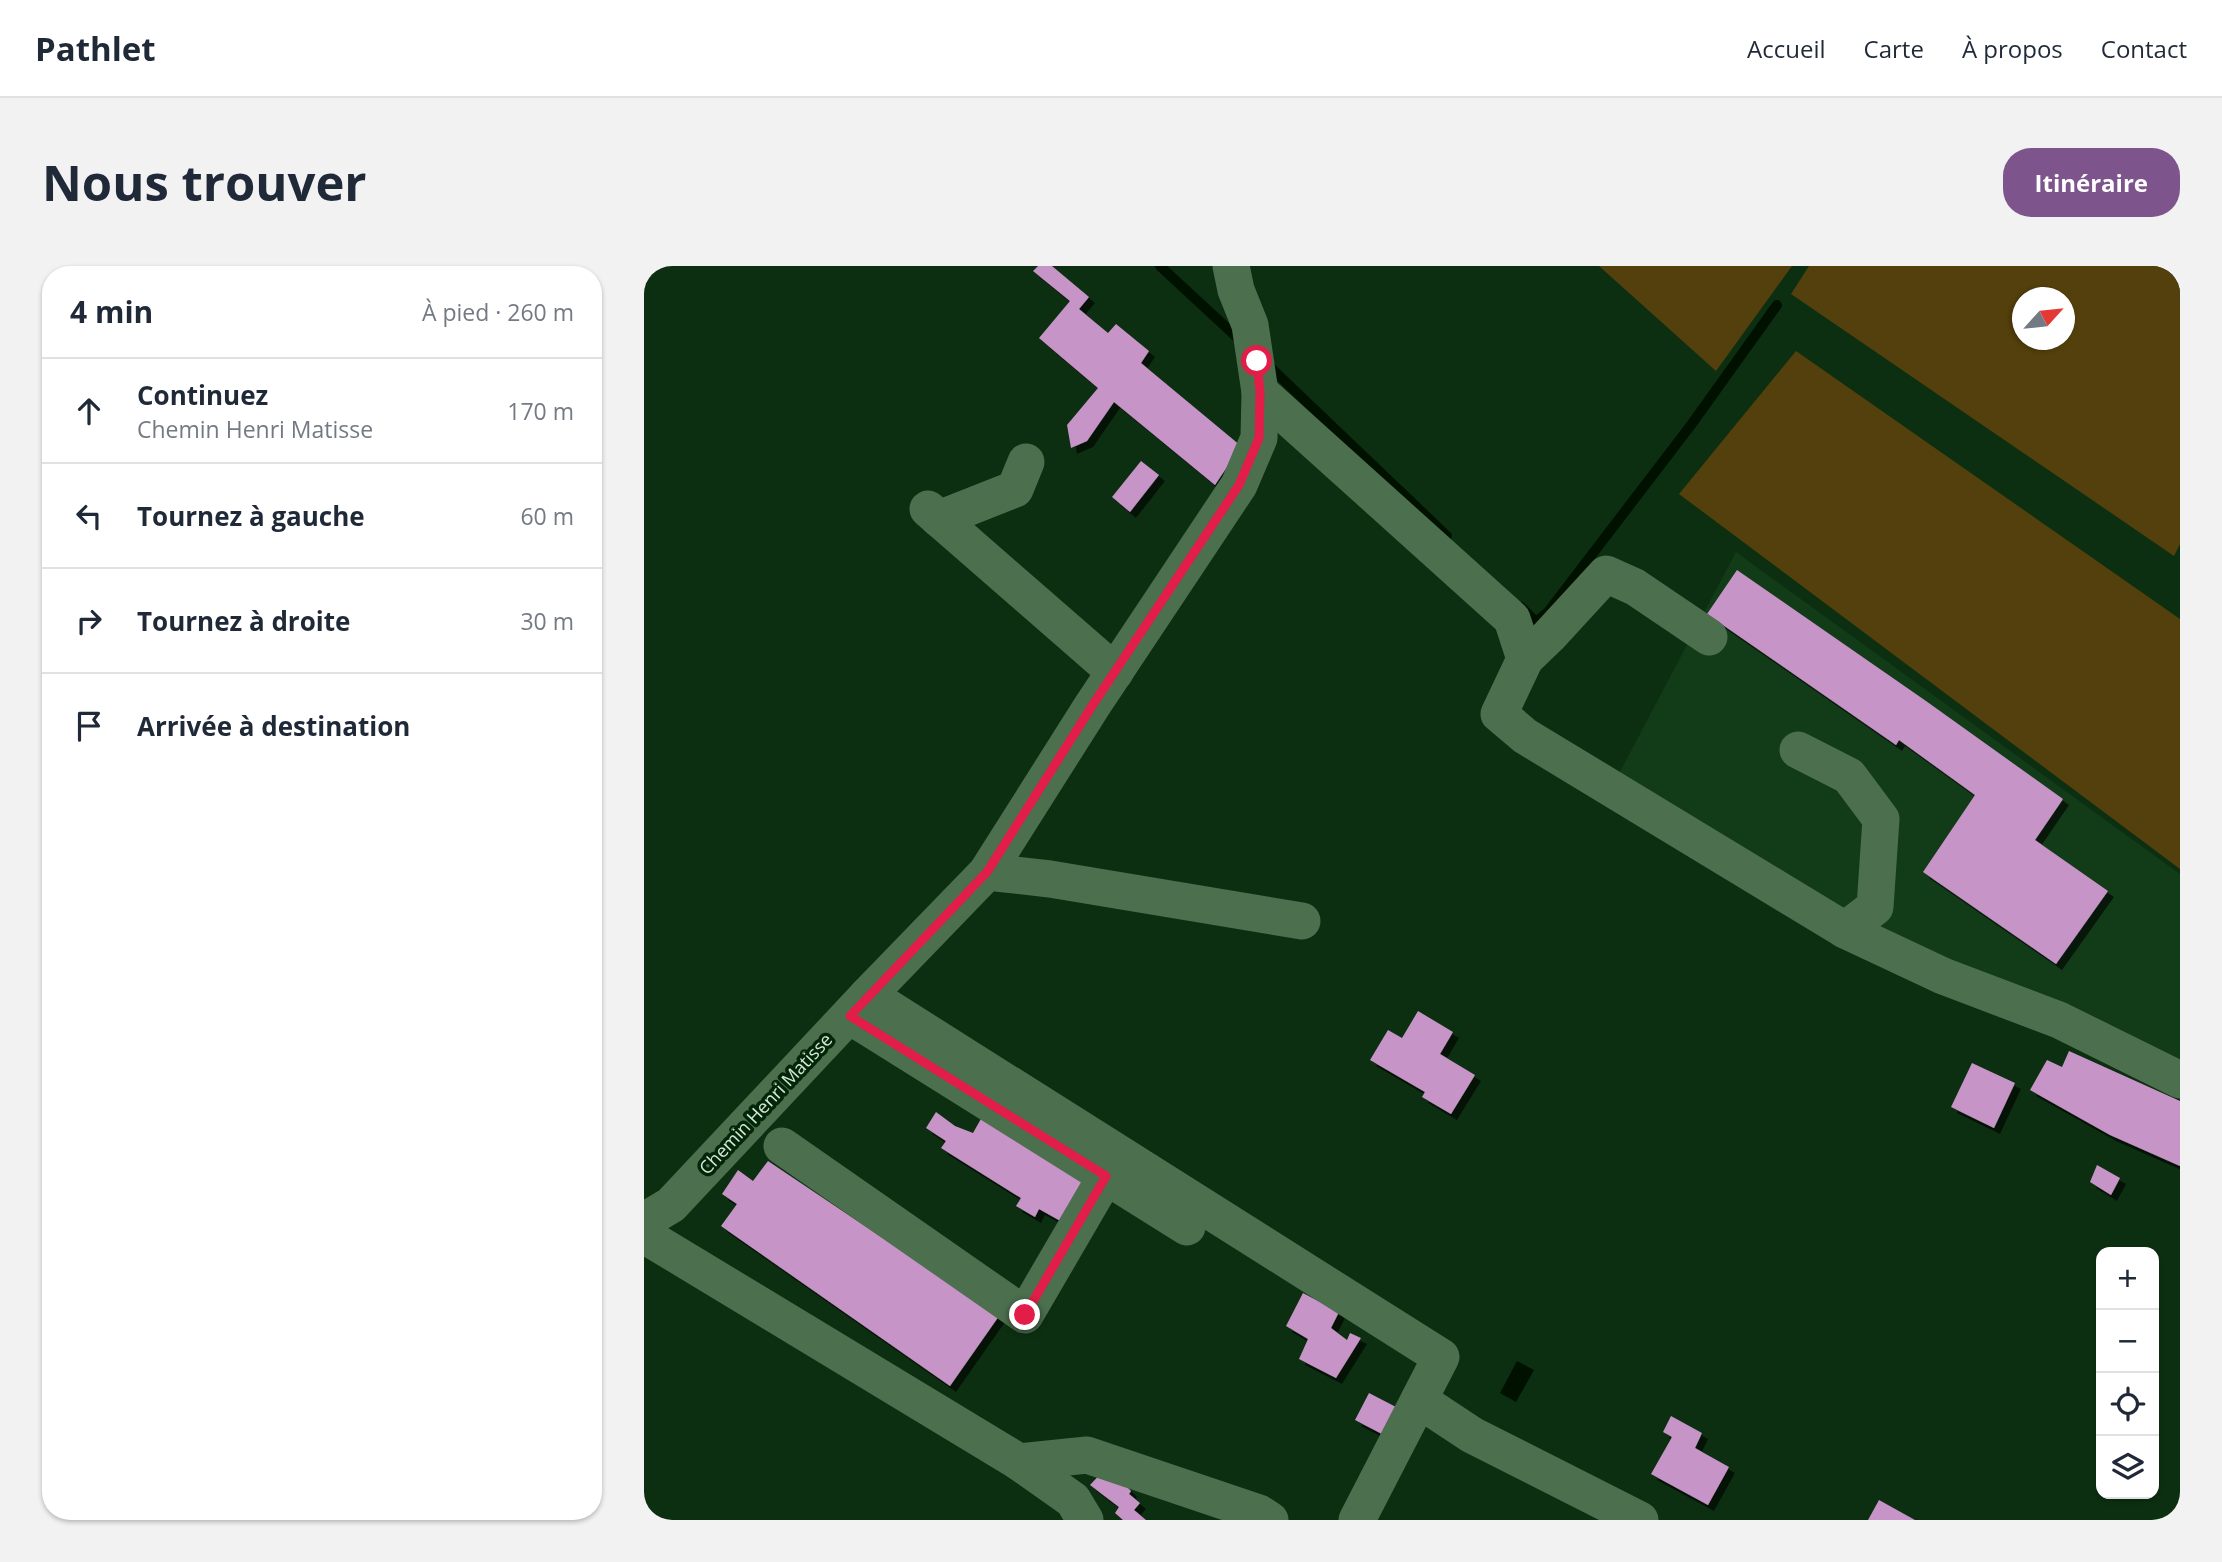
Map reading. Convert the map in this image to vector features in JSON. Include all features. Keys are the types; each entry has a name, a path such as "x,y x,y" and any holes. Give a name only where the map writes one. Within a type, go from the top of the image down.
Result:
{"street":[{"name":"Chemin Henri Matisse","path":"644,1221 671,1205 987,872 1239,485 1259,438 1260,392 1250,326 1236,290 1231,266"},
{"path":"1260,392 1512,619 1524,659"},
{"path":"1026,462 1015,489 933,514 1115,672"},
{"path":"1709,637 1635,587 1606,574 1524,659 1499,714 1525,736 1845,930 1943,976 2059,1020 2180,1080"},
{"path":"1798,750 1849,776 1881,819 1875,907 1845,930"},
{"path":"987,872 1050,879 1302,921"},
{"path":"859,1005 1106,1176 1289,1290"},
{"path":"859,1005 1441,1357 1357,1520"},
{"path":"782,1146 1025,1315 1106,1176"},
{"path":"644,1234 1019,1462 1073,1500 1085,1520"},
{"path":"1419,1399 1472,1435 1640,1520"},
{"path":"1019,1462 1087,1455 1247,1509 1270,1520"}],"shaded area":[{"path":"1599,266 1792,266 1716,371"},
{"path":"1809,266 2180,266 2180,544 2174,556 1791,294"},
{"path":"1796,351 2180,619 2180,869 1679,494"},
{"path":"1736,552 2180,874 2180,1067 1842,914 1614,783"},
{"path":"1517,1361 1534,1370 1516,1402 1500,1393"}],"building":[{"path":"1038,266 1052,266 1089,297 1079,309 1108,333 1116,324 1149,351 1141,363 1241,446 1215,485 1114,402 1087,441 1071,448 1067,425 1098,388 1039,338 1070,301 1033,271"},
{"path":"1141,461 1159,475 1130,512 1112,497"},
{"path":"1737,570 2063,799 2035,840 2108,891 2056,964 1923,872 1975,795 1899,740 1896,745 1707,614"},
{"path":"1418,1011 1453,1032 1440,1054 1475,1075 1451,1114 1422,1097 1425,1092 1370,1060 1388,1030 1402,1038"},
{"path":"2069,1051 2180,1101 2180,1166 2110,1135 2030,1090 2047,1060 2062,1067"},
{"path":"1972,1063 2015,1083 1994,1128 1951,1107"},
{"path":"936,1112 955,1126 973,1133 982,1117 1089,1180 1064,1223 1039,1209 1035,1217 1016,1206 1021,1198 941,1148 946,1141 926,1128"},
{"path":"768,1161 999,1316 950,1386 721,1226 737,1204 722,1194 738,1170 753,1181"},
{"path":"2097,1165 2120,1178 2111,1195 2090,1182"},
{"path":"1303,1293 1339,1312 1331,1328 1347,1340 1350,1333 1361,1338 1336,1378 1299,1359 1308,1339 1286,1326"},
{"path":"1369,1393 1396,1407 1382,1434 1355,1420"},
{"path":"1671,1416 1702,1433 1695,1448 1729,1467 1708,1505 1651,1474 1672,1437 1663,1432"},
{"path":"1107,1467 1140,1503 1134,1510 1146,1520 1123,1520 1115,1513 1119,1507 1090,1485"},
{"path":"1879,1500 1915,1520 1868,1520"}],"waterway":[{"path":"1160,266 1241,341"},
{"path":"1521,607 1536,622 1548,612 1691,425 1777,305"},
{"path":"1268,365 1447,536"}],"route":[{"path":"1025,1315 1106,1176 850,1016 987,872 1092,706 1239,485 1259,438 1260,392 1257,361"}]}
